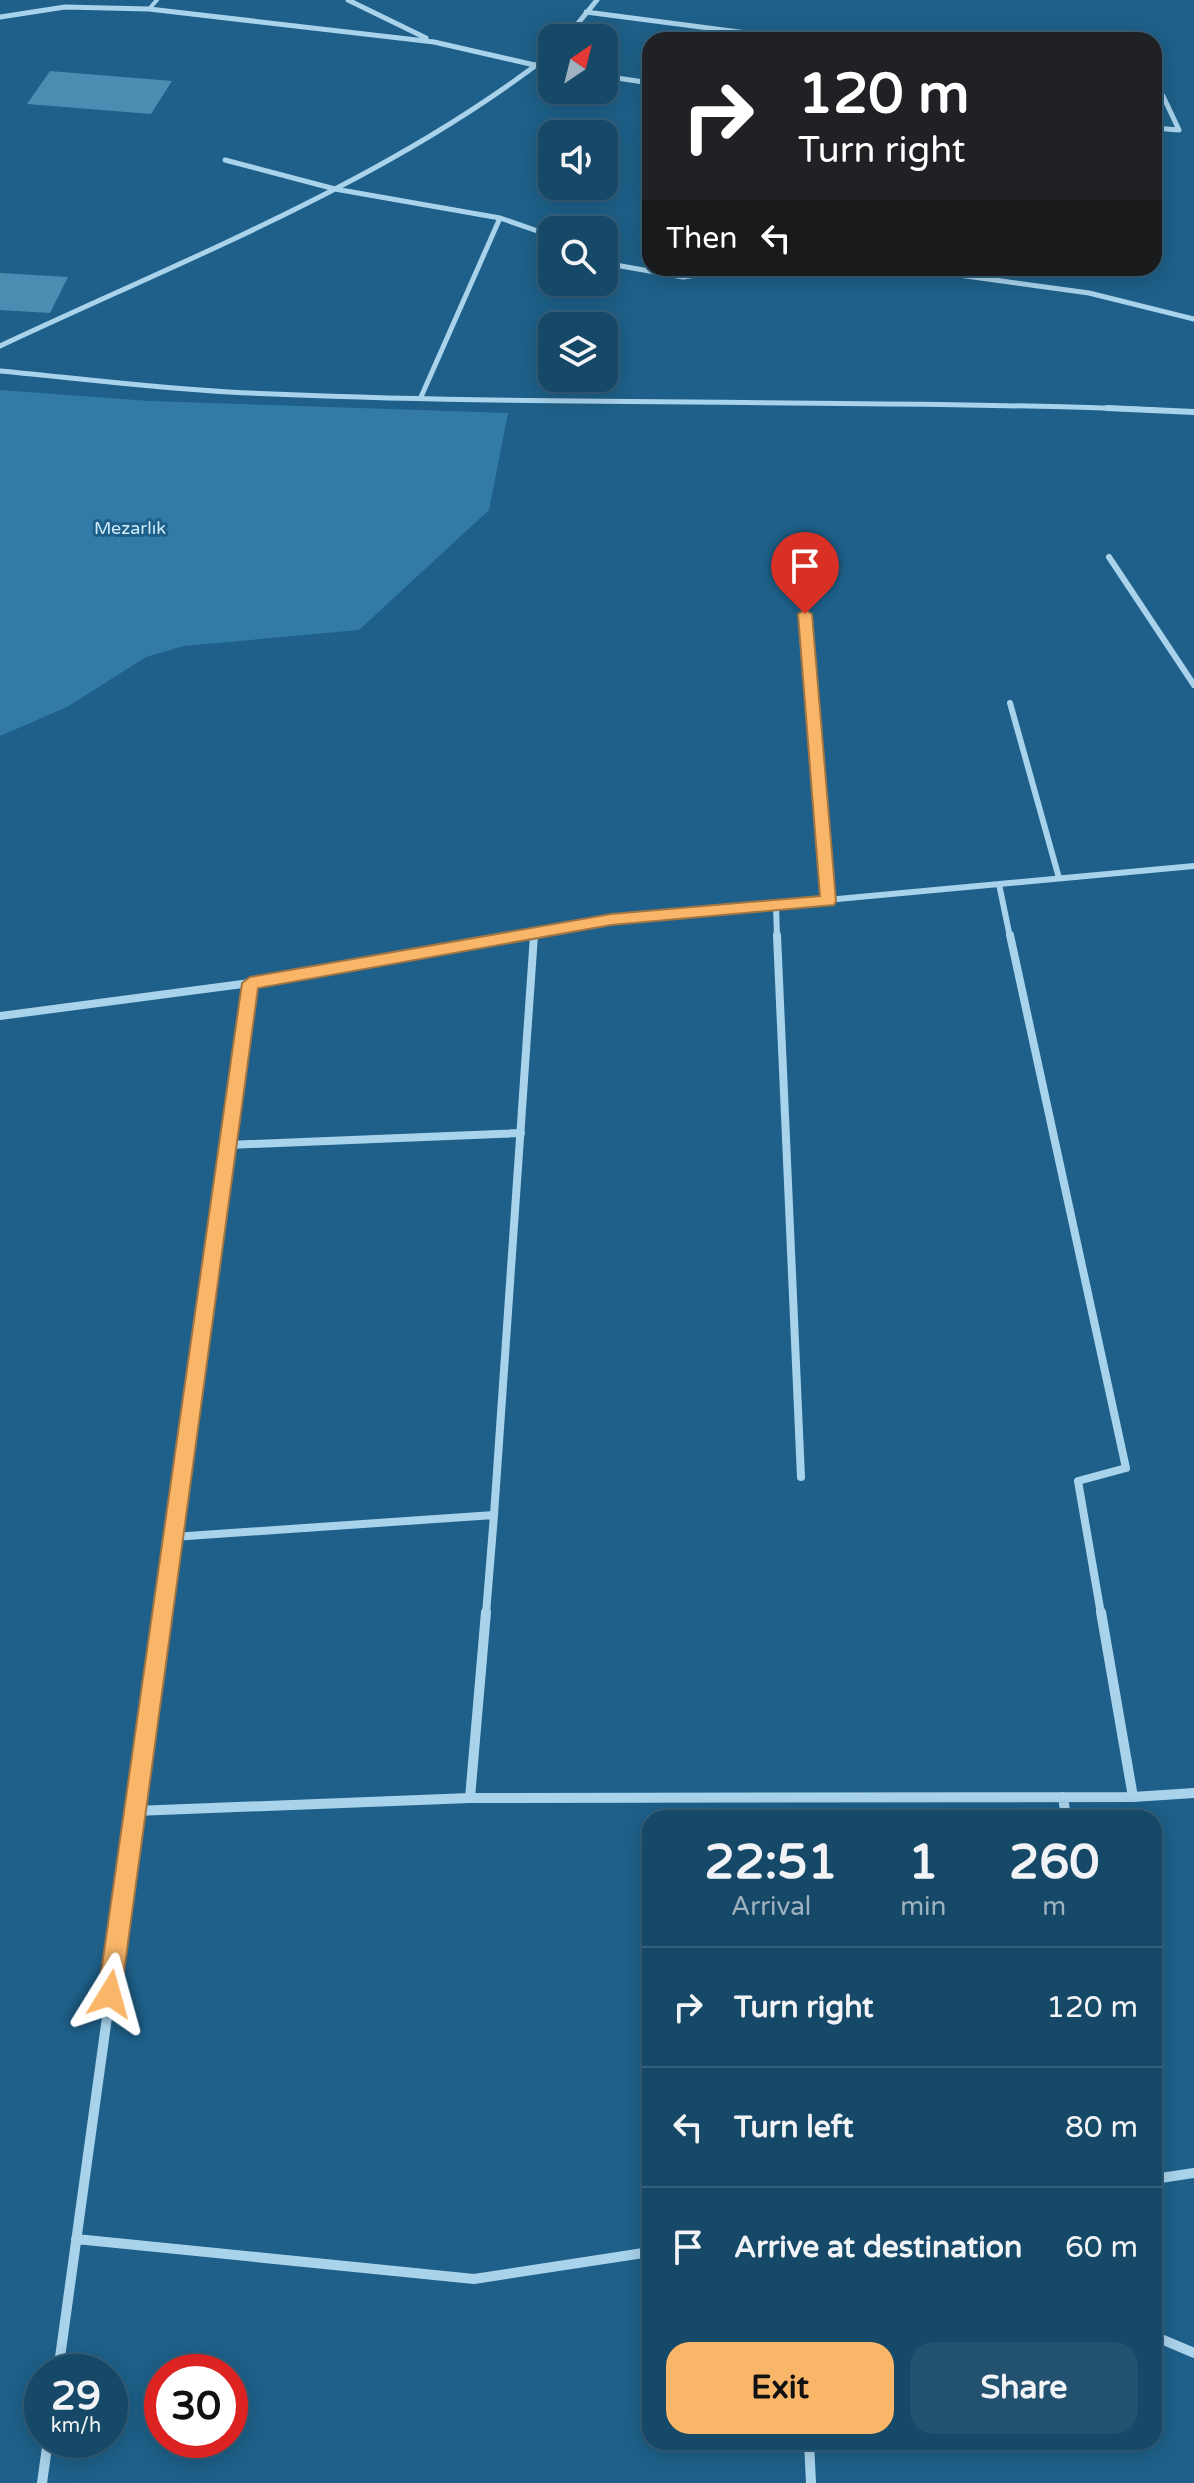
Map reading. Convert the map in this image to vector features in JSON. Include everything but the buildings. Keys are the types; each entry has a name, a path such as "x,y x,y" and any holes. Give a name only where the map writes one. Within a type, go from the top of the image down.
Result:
{"street":[{"path":"348,0 434,42"},
{"path":"580,24 597,0"},
{"path":"0,17 65,7 149,9 434,42 538,67"},
{"path":"586,12 740,32"},
{"path":"0,346 335,189 498,95 538,65"},
{"path":"618,78 642,82"},
{"path":"1162,96 1179,130 1162,129"},
{"path":"225,160 335,189 500,218 538,231"},
{"path":"421,397 500,218"},
{"path":"618,265 642,270"},
{"path":"978,276 1146,303 1194,319"},
{"path":"0,371 227,392 680,404 975,403 1194,412"},
{"path":"1109,557 1194,685"},
{"path":"805,614 828,901"},
{"path":"1010,703 1059,878"},
{"path":"0,1016 250,983 611,920 1194,866"},
{"path":"999,884 1126,1468 1078,1481 1133,1797"},
{"path":"776,905 801,1477"},
{"path":"470,1798 494,1515 534,933"},
{"path":"60,2354 250,983"},
{"path":"228,1145 521,1133"},
{"path":"173,1537 494,1515"},
{"path":"135,1811 470,1798 1133,1797 1194,1793"},
{"path":"1063,1797 1065,1810"},
{"path":"1162,2178 1194,2173"},
{"path":"76,2239 474,2279 642,2253"},
{"path":"1162,2339 1194,2353"},
{"path":"809,2450 811,2483"},
{"path":"42,2483 45,2458"}],"lane":[{"path":"149,9 157,0"}],"green space":[{"name":"Mezarlık","path":"0,390 149,401 508,413 489,510 359,630 184,646 146,657 67,707 0,736"}],"route":[{"path":"110,1994 250,983 611,920 828,901 805,614"}]}
